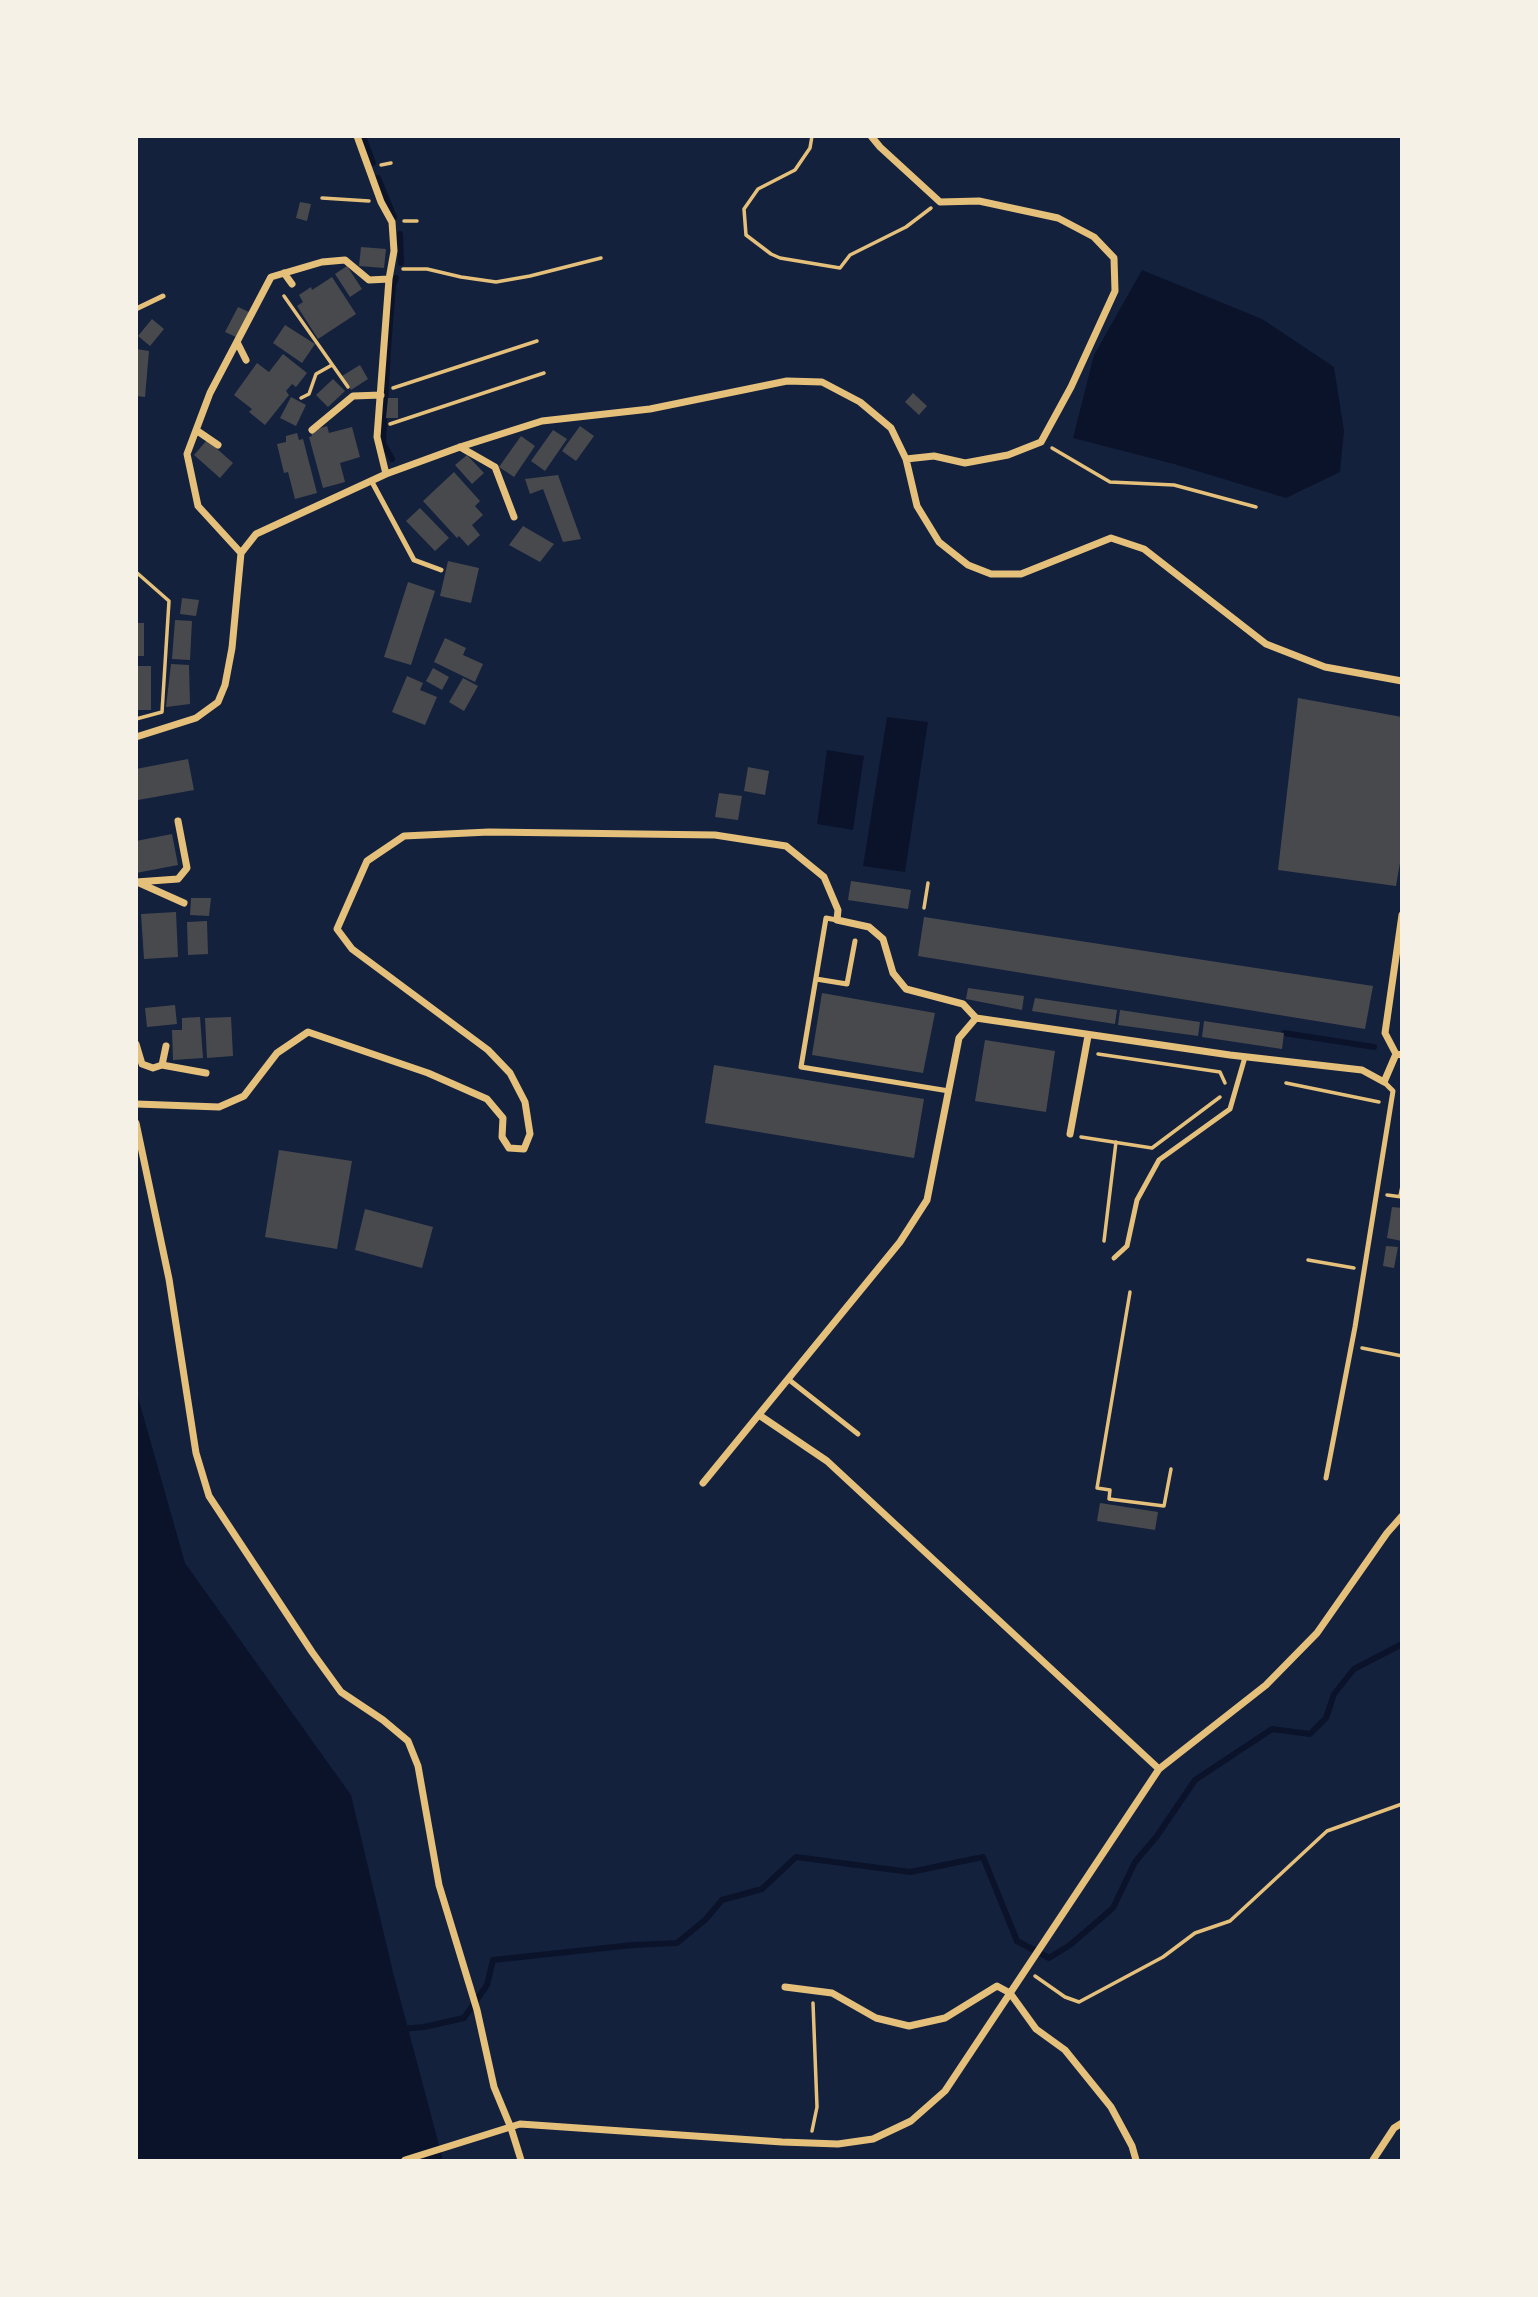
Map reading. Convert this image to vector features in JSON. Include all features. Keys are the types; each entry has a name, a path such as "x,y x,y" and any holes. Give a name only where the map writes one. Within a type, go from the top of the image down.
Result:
{"street":[{"path":"357,136 392,222 394,251 382,353 377,437 386,474"},
{"path":"872,136 880,147 940,202 979,201 1058,218 1094,237 1114,258 1115,291 1072,387 1041,442 1008,455 965,463 934,456 906,459"},
{"path":"241,553 198,506 187,454 210,393 271,277 322,262 345,260 369,280 389,279"},
{"path":"284,273 292,284"},
{"path":"237,342 246,359"},
{"path":"136,737 196,718 218,702 225,685 232,648 241,553 256,534 386,474 542,421 650,409 788,381 822,382 860,402 891,428 906,459 917,506 939,542 968,565 991,575 1021,574 1111,538 1144,550 1266,644 1325,667 1402,681"},
{"path":"312,430 354,396 381,395"},
{"path":"196,430 218,445"},
{"path":"460,447 495,467 514,517"},
{"path":"137,882 178,879 187,868 178,821"},
{"path":"136,1104 219,1107 244,1096 277,1054 309,1032 428,1073 487,1100 503,1118 502,1137 509,1148 524,1149 530,1134 525,1102 510,1073 488,1050 352,949 337,929 367,861 404,836 489,832 715,835 786,846 824,877 838,910 837,920 869,927 883,939 893,973 905,989 963,1004 976,1018 1245,1057 1362,1070 1384,1082 1399,1055 1385,1033 1402,915"},
{"path":"137,882 184,903"},
{"path":"703,1483 900,1241 927,1200 959,1038 976,1018"},
{"path":"1070,1134 1088,1035"},
{"path":"136,1044 142,1064 153,1068 162,1065 206,1073"},
{"path":"162,1065 166,1046"},
{"path":"136,1123 169,1279 196,1453 209,1496 341,1692 383,1720 408,1741 418,1766 439,1885 477,2010 494,2087 511,2128 520,2161"},
{"path":"759,1415 827,1461 1159,1769"},
{"path":"405,2161 520,2124 838,2144 873,2138 911,2121 945,2091 1159,1769 1266,1685 1317,1633 1387,1533 1402,1516"},
{"path":"785,1987 832,1993 876,2018 909,2026 945,2018 998,1986 1010,1993 1036,2029 1065,2050 1111,2107 1132,2146 1136,2161"},
{"path":"1373,2161 1394,2128 1402,2123"}],"lane":[{"path":"136,309 163,296"},
{"path":"372,482 414,560 441,570"},
{"path":"837,920 825,918 801,1066 949,1091"},
{"path":"816,979 847,984 855,941"},
{"path":"1114,1258 1127,1246 1138,1200 1159,1160 1230,1109 1245,1057"},
{"path":"1326,1478 1393,1091 1384,1082"},
{"path":"788,1379 858,1434"}],"path":[{"path":"812,136 810,148 795,170 758,189 744,209 746,235 771,254 780,258 840,268 850,255 906,227 936,205"},
{"path":"322,198 382,202"},
{"path":"391,270 427,269 496,282 601,258"},
{"path":"271,277 354,396"},
{"path":"393,388 537,341"},
{"path":"301,398 309,394 316,374 332,365"},
{"path":"393,424 544,373"},
{"path":"1041,442 1110,482 1174,485 1256,507"},
{"path":"136,572 169,601 162,712 136,719"},
{"path":"924,908 928,883"},
{"path":"1079,1136 1152,1148 1220,1097 1225,1082 1220,1072 1093,1053"},
{"path":"1286,1083 1385,1103"},
{"path":"1104,1241 1116,1142"},
{"path":"1400,1196 1402,1186"},
{"path":"1308,1260 1363,1269"},
{"path":"1130,1292 1097,1488 1110,1490 1110,1499 1164,1506 1171,1469"},
{"path":"1351,1345 1402,1356"},
{"path":"1025,1969 1065,1997 1079,2002 1163,1957 1195,1933 1230,1921 1327,1831 1402,1804"},
{"path":"810,2144 817,2107 812,1990"}],"water":[{"path":"1142,270 1262,319 1334,367 1344,431 1340,472 1286,498 1174,464 1073,438 1094,355"},
{"path":"887,717 928,722 905,872 863,866"},
{"path":"827,750 864,756 853,830 817,824"},
{"path":"136,1390 185,1563 351,1795 393,1972 443,2160 137,2160"}],"building":[{"path":"300,202 311,204 307,221 296,218"},
{"path":"361,247 386,249 384,268 359,266"},
{"path":"347,266 362,289 350,297 335,274"},
{"path":"332,277 356,314 318,339 297,306 303,302 299,295"},
{"path":"238,307 249,312 236,337 225,332"},
{"path":"152,319 164,329 150,346 138,336"},
{"path":"285,325 315,344 302,363 273,343"},
{"path":"136,349 149,351 145,397 136,396"},
{"path":"283,354 307,373 296,387 292,384 286,391 289,395 265,425 249,412 252,409 234,395 257,363 269,372"},
{"path":"360,365 368,379 351,390 342,376"},
{"path":"333,379 345,391 328,407 316,395"},
{"path":"913,393 927,406 919,415 905,402"},
{"path":"291,397 306,405 296,426 280,418"},
{"path":"388,398 398,398 398,418 386,418"},
{"path":"327,426 329,433 352,427 360,457 340,463 345,482 323,488 309,437 312,436 311,431"},
{"path":"580,426 594,436 576,461 562,451"},
{"path":"553,430 567,439 545,471 531,461"},
{"path":"297,433 299,440 303,439 317,493 295,499 288,472 284,473 277,444 286,442 286,436"},
{"path":"521,436 535,446 514,477 499,467"},
{"path":"207,440 233,463 220,478 194,455"},
{"path":"467,455 484,473 472,484 455,465"},
{"path":"454,472 480,501 475,506 483,515 472,525 480,535 468,546 459,536 457,538 423,501"},
{"path":"558,475 581,539 563,542 543,489 530,494 525,479"},
{"path":"420,508 449,538 435,551 406,521"},
{"path":"523,526 554,544 540,562 509,545"},
{"path":"448,561 479,568 471,603 440,596"},
{"path":"408,582 435,591 411,665 384,657"},
{"path":"182,598 199,600 196,616 180,614"},
{"path":"175,620 192,621 190,660 172,659"},
{"path":"136,623 144,623 144,656 136,656"},
{"path":"445,638 466,648 463,655 483,664 475,682 434,662"},
{"path":"171,664 189,665 190,704 166,707"},
{"path":"136,666 151,666 151,710 136,710"},
{"path":"433,668 449,677 442,690 426,681"},
{"path":"407,676 423,683 420,690 437,697 425,725 392,712"},
{"path":"463,678 478,686 464,711 449,702"},
{"path":"1298,698 1402,717 1402,851 1396,886 1278,870"},
{"path":"188,759 194,790 138,800 136,769"},
{"path":"748,767 769,771 765,795 744,791"},
{"path":"719,793 742,796 738,820 715,817"},
{"path":"172,834 178,865 136,873 136,841"},
{"path":"851,881 911,890 908,909 848,900"},
{"path":"191,898 211,898 209,916 190,915"},
{"path":"176,912 178,957 144,959 141,914"},
{"path":"924,917 1373,986 1365,1029 918,956"},
{"path":"207,921 208,954 188,955 187,922"},
{"path":"968,988 1024,996 1022,1010 966,999"},
{"path":"822,993 935,1013 923,1073 812,1055"},
{"path":"1035,998 1117,1010 1115,1024 1032,1011"},
{"path":"175,1005 177,1024 147,1027 145,1008"},
{"path":"1120,1010 1200,1022 1198,1036 1118,1025"},
{"path":"200,1017 203,1058 173,1060 172,1030 182,1030 182,1018"},
{"path":"231,1017 233,1056 207,1058 205,1018"},
{"path":"1204,1021 1284,1033 1282,1049 1202,1037"},
{"path":"985,1040 1055,1051 1046,1112 975,1101"},
{"path":"714,1065 924,1099 914,1158 705,1123"},
{"path":"279,1150 352,1161 337,1249 265,1237"},
{"path":"1392,1207 1402,1208 1402,1241 1387,1238"},
{"path":"365,1209 433,1227 422,1268 355,1250"},
{"path":"1386,1246 1398,1247 1394,1268 1383,1266"},
{"path":"1100,1503 1158,1512 1155,1530 1097,1521"}],"waterway":[{"path":"363,136 373,163"},
{"path":"378,178 394,217"},
{"path":"400,234 401,263"},
{"path":"392,459 383,443 393,285 396,278"},
{"path":"1284,1033 1374,1047"},
{"path":"401,2029 464,2018 487,1985 493,1960 677,1943 705,1920 722,1900 762,1889 796,1857 910,1872 983,1857 1017,1941 1049,1958 1070,1945 1113,1908 1135,1862 1157,1836 1195,1780 1272,1729 1310,1734 1326,1718 1334,1694 1354,1669 1402,1644"}]}
